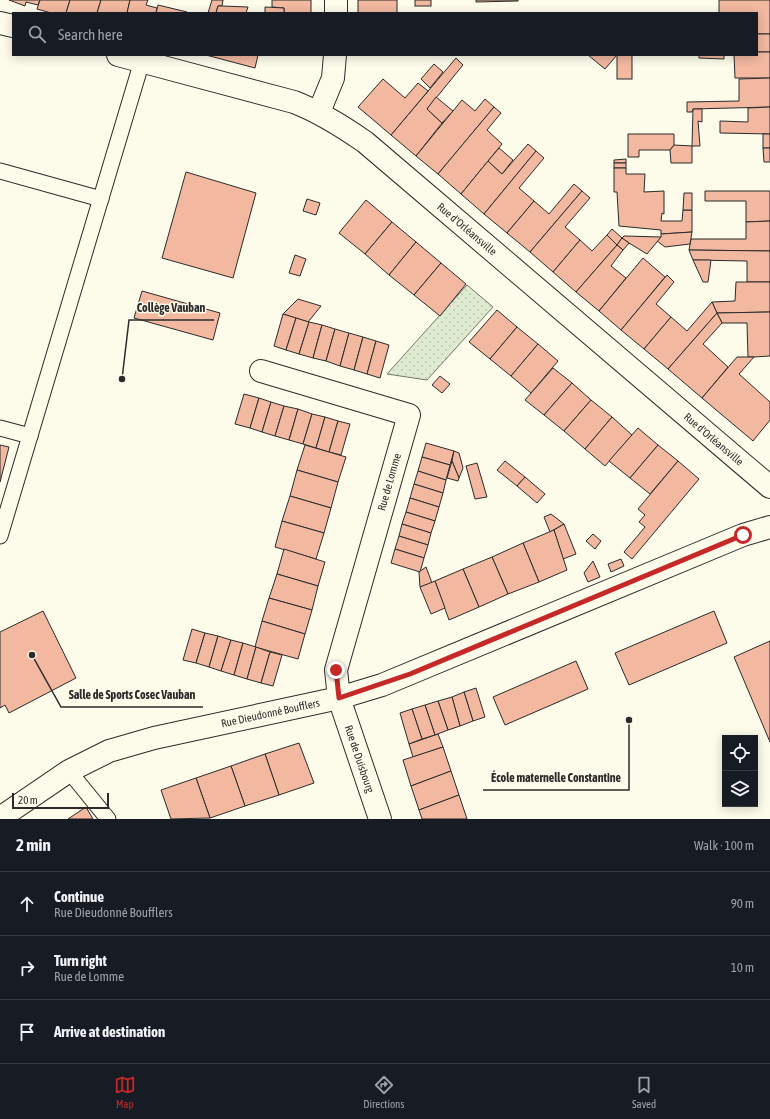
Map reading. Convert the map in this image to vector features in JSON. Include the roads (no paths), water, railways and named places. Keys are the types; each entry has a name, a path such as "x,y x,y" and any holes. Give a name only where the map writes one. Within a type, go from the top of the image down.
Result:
{"street":[{"path":"336,0 336,12"},
{"path":"0,23 12,26"},
{"name":"Rue d'Orléansville","path":"121,56 294,102 319,112 365,142 770,487"},
{"path":"319,112 333,78 335,56"},
{"name":"Rue de Lomme","path":"261,371 409,415 339,657 336,682 339,698"},
{"name":"Rue Dieudonné Boufflers","path":"0,818 69,771 109,751 154,738 339,698 410,674 743,535 770,527"},
{"name":"Rue de Duisbourg","path":"339,698 380,819"}],"lane":[{"path":"0,536 142,62"},
{"path":"0,171 101,199"},
{"path":"0,428 30,436"},
{"path":"69,771 108,819"}],"place":[{"name":"Collège Vauban","path":"122,379"},
{"name":"Salle de Sports Cosec Vauban","path":"32,655"},
{"name":"École maternelle Constantine","path":"629,720"}]}
